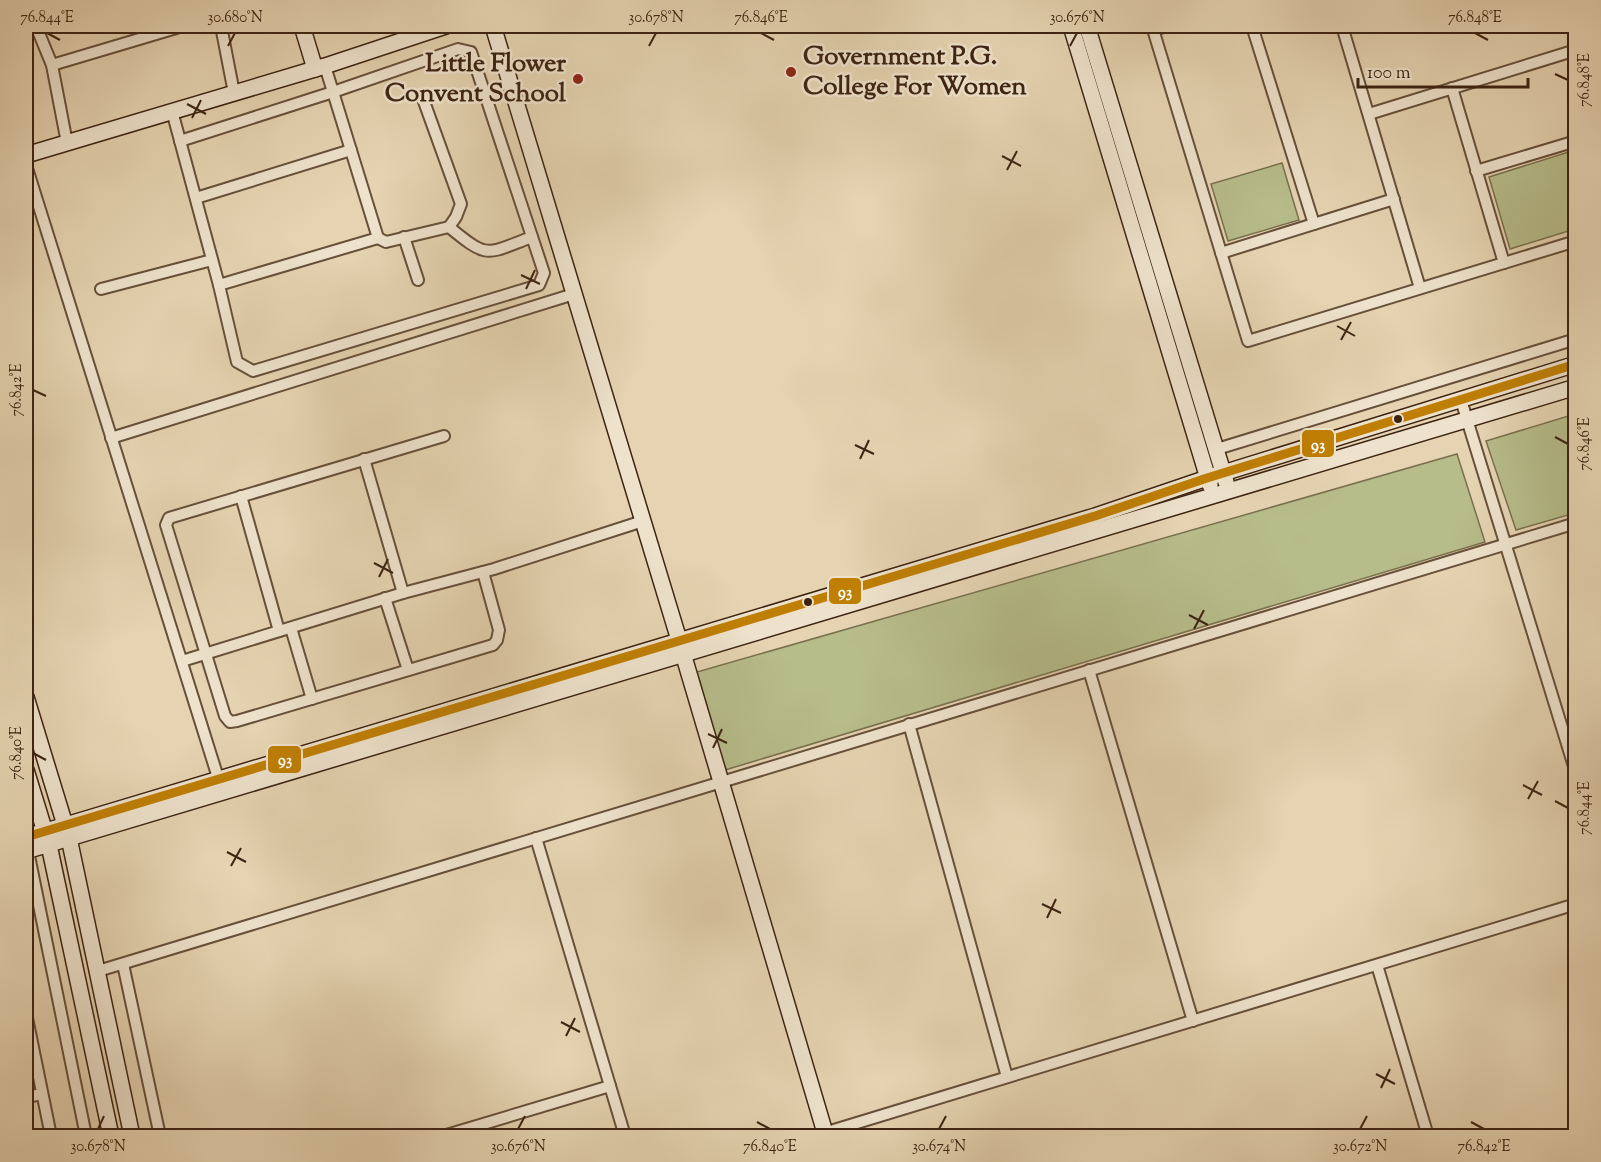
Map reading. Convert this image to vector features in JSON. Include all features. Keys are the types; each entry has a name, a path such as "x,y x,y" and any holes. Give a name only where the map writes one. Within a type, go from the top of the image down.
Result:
{"street":[{"path":"36,26 52,65 67,143"},
{"path":"52,65 183,26"},
{"path":"221,26 234,93"},
{"path":"302,26 333,92 378,238"},
{"path":"26,155 320,68 446,26"},
{"path":"493,26 684,655 825,1135 1575,904"},
{"path":"1071,26 1214,496"},
{"path":"1087,26 1229,491"},
{"path":"1167,26 1152,28 1248,341 1575,241"},
{"path":"1252,26 1314,224"},
{"path":"1342,26 1420,288"},
{"path":"172,111 180,141 196,198 212,261 219,285 237,362 253,371 539,285 544,273 471,52 458,49 180,141"},
{"path":"1369,114 1575,50"},
{"path":"1452,88 1504,262"},
{"path":"219,285 378,238 386,242 449,227 461,204 422,96"},
{"path":"1476,171 1575,141"},
{"path":"196,198 351,150"},
{"path":"26,165 221,785"},
{"path":"1221,253 1394,200"},
{"path":"449,227 471,246 490,252 532,237"},
{"path":"404,237 418,280"},
{"path":"100,289 212,261"},
{"path":"111,438 574,294"},
{"path":"1216,449 1575,339"},
{"path":"86,1137 26,846 679,640 1095,516 1207,478 1575,364"},
{"path":"221,785 684,655 1575,387"},
{"path":"1461,400 1575,773"},
{"path":"444,436 169,518 166,525 225,716 230,722 493,645 500,630 483,572"},
{"path":"364,459 403,593"},
{"path":"241,496 279,631"},
{"path":"182,662 385,598 483,572 643,521"},
{"path":"98,971 1575,524"},
{"path":"385,598 408,670"},
{"path":"291,628 312,699"},
{"path":"1089,670 1193,1021"},
{"path":"26,697 67,832 132,1137"},
{"path":"909,724 1008,1077"},
{"path":"26,770 46,838 111,1137"},
{"path":"536,837 624,1137"},
{"path":"123,964 160,1137"},
{"path":"1377,964 1428,1137"},
{"path":"26,1013 30,1056 42,1094 50,1136"},
{"path":"443,1137 610,1086"},
{"path":"26,1097 42,1094"}],"green space":[{"path":"1575,150 1575,229 1510,249 1489,177"},
{"path":"1282,163 1299,220 1228,241 1211,184"},
{"path":"1575,414 1575,513 1516,530 1486,441"},
{"path":"1457,454 1485,542 725,770 697,672"}],"transit line":[{"name":"93","path":"26,837 1095,516 1207,478 1576,364"}],"place":[{"name":"Government P.G. College For Women","path":"791,72"},
{"name":"Little Flower Convent School","path":"578,79"}]}
